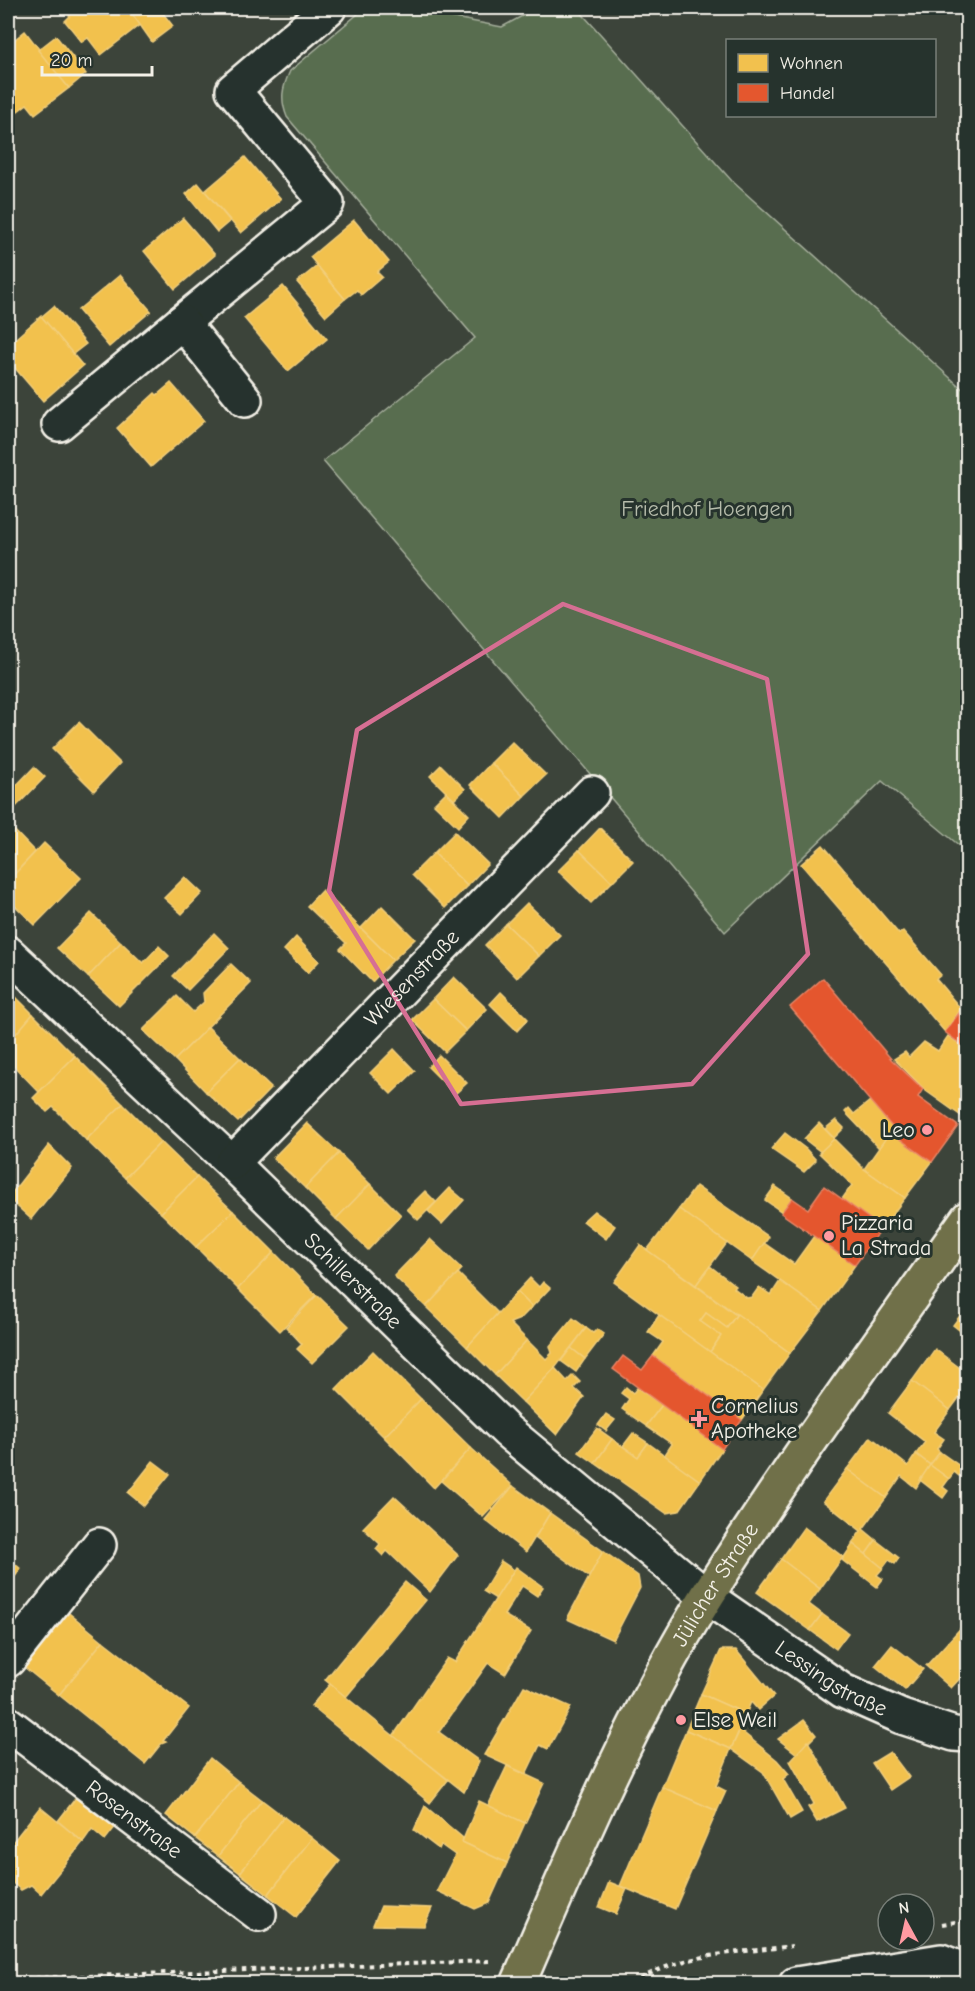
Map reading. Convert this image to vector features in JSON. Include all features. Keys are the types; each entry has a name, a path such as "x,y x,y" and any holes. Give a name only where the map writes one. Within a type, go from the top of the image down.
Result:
{"main road":[{"name":"Jülicher Straße","path":"524,1970 620,1757 707,1597 840,1398 968,1218"}],"street":[{"path":"60,424 327,203 233,90 329,8"},
{"path":"182,322 245,400"},
{"name":"Wiesenstraße","path":"232,1163 592,793"},
{"name":"Schillerstraße","path":"8,953 232,1163 507,1431 707,1597"},
{"path":"8,1660 99,1545"},
{"name":"Lessingstraße","path":"707,1597 843,1691 903,1717 954,1734 968,1736"},
{"name":"Rosenstraße","path":"8,1724 259,1914"},
{"path":"796,1983 941,1961 968,1972"}],"path":[{"path":"936,1925 968,1920"},
{"path":"633,1983 651,1971 687,1961 794,1946"},
{"path":"8,1979 524,1970"}],"highlighted area":[{"path":"563,604 767,679 808,954 692,1084 461,1104 329,891 357,730"}],"green space":[{"name":"Friedhof Hoengen","path":"365,8 444,8 450,17 502,27 537,8 577,8 732,181 967,393 967,852 882,781 725,932 323,461 475,338 287,117 283,105 285,83 290,71"}],"building: Wohnen":[{"path":"64,8 128,8 141,24 101,55 88,38 82,42 65,21 70,16"},
{"path":"128,8 159,8 173,26 152,42"},
{"path":"25,31 69,88 35,114 27,104 13,115 8,107 8,42 9,44"},
{"path":"56,36 86,74 69,88 38,50"},
{"path":"245,157 281,199 241,233 205,191"},
{"path":"198,183 230,221 217,232 186,194"},
{"path":"183,218 215,255 175,289 144,251"},
{"path":"354,220 389,262 377,272 382,277 361,295 357,290 345,299 310,257"},
{"path":"317,266 345,299 326,316 297,282"},
{"path":"120,275 151,311 109,347 78,310"},
{"path":"283,286 327,339 288,371 244,318"},
{"path":"54,306 86,344 73,354 41,317"},
{"path":"41,316 83,366 43,401 8,360 8,345"},
{"path":"171,383 204,421 151,467 117,428 155,393 157,395"},
{"path":"79,722 120,763 94,791 52,749"},
{"path":"512,742 546,775 524,796 491,763"},
{"path":"491,763 524,796 503,818 470,785"},
{"path":"441,765 465,789 454,800 430,776"},
{"path":"34,767 45,777 8,815 8,794"},
{"path":"446,792 469,815 458,827 434,804"},
{"path":"8,824 35,852 8,881"},
{"path":"600,828 633,861 612,882 579,850"},
{"path":"455,832 488,864 467,886 434,853"},
{"path":"44,843 81,878 35,925 8,899 8,881"},
{"path":"823,845 899,934 903,931 941,975 936,979 961,1009 945,1032 801,864"},
{"path":"579,850 612,882 591,903 558,871"},
{"path":"434,853 467,886 445,908 412,875"},
{"path":"185,877 202,893 182,914 164,898"},
{"path":"322,890 393,960 372,982 340,949 346,943 307,906"},
{"path":"527,903 560,935 539,956 506,924"},
{"path":"382,906 415,939 393,960 361,928"},
{"path":"91,913 121,942 88,977 57,948"},
{"path":"506,924 539,956 517,978 485,945"},
{"path":"214,933 229,948 188,990 173,976"},
{"path":"296,937 319,961 308,973 284,950"},
{"path":"121,942 143,963 159,946 169,956 119,1006 88,977"},
{"path":"231,964 251,983 175,1060 143,1030 177,996 193,1012 204,1002 203,993"},
{"path":"454,977 487,1009 466,1031 433,999"},
{"path":"8,989 33,1014 8,1043"},
{"path":"501,992 528,1019 517,1031 490,1004"},
{"path":"433,999 466,1031 445,1052 412,1020"},
{"path":"33,1014 75,1056 39,1092 8,1060 8,1043"},
{"path":"208,1027 240,1058 206,1092 175,1060"},
{"path":"948,1036 968,1050 968,1113 964,1118 926,1091 894,1059 905,1052 909,1057 924,1042 938,1051"},
{"path":"394,1049 415,1071 391,1094 370,1073"},
{"path":"439,1055 467,1083 455,1094 428,1067"},
{"path":"75,1056 123,1104 86,1140 53,1107 47,1112 33,1098"},
{"path":"240,1058 271,1088 238,1122 206,1092"},
{"path":"870,1101 893,1128 880,1149 845,1112 849,1108 854,1114"},
{"path":"123,1104 161,1142 125,1178 86,1140"},
{"path":"836,1120 844,1128 834,1138 825,1129"},
{"path":"307,1123 339,1153 305,1188 273,1158"},
{"path":"819,1123 834,1139 821,1152 804,1139"},
{"path":"890,1132 932,1162 905,1198 864,1169"},
{"path":"785,1133 816,1160 804,1172 771,1149"},
{"path":"834,1139 864,1169 905,1198 882,1228 842,1199 852,1185 819,1153"},
{"path":"161,1142 197,1177 161,1213 125,1178"},
{"path":"49,1145 72,1168 31,1219 8,1198"},
{"path":"339,1153 370,1184 336,1219 305,1188"},
{"path":"197,1177 233,1211 196,1247 161,1213"},
{"path":"370,1184 401,1215 368,1250 336,1219"},
{"path":"696,1186 769,1237 752,1261 679,1209"},
{"path":"775,1186 792,1198 782,1212 765,1200"},
{"path":"450,1188 464,1200 442,1224 428,1211"},
{"path":"425,1191 436,1202 418,1220 407,1209"},
{"path":"679,1209 727,1243 696,1285 647,1250"},
{"path":"233,1211 274,1252 238,1289 196,1247"},
{"path":"594,1211 615,1226 606,1239 583,1221"},
{"path":"814,1236 855,1265 822,1311 752,1261 764,1243 794,1264"},
{"path":"430,1239 462,1269 426,1307 394,1276"},
{"path":"640,1245 736,1315 727,1328 706,1313 700,1321 721,1336 710,1352 614,1282"},
{"path":"274,1252 316,1295 280,1331 238,1289"},
{"path":"710,1266 736,1286 734,1288 747,1298 752,1297 759,1287 771,1295 780,1281 822,1311 790,1353 696,1285"},
{"path":"458,1273 498,1313 467,1347 426,1307"},
{"path":"530,1278 539,1287 543,1282 550,1288 532,1307 517,1292"},
{"path":"517,1292 532,1307 520,1319 510,1323 527,1340 495,1375 467,1347"},
{"path":"317,1295 349,1326 312,1363 297,1349 302,1344 286,1327"},
{"path":"968,1305 968,1337 953,1325"},
{"path":"706,1313 727,1328 737,1314 790,1353 763,1390 710,1352 721,1336 700,1321"},
{"path":"659,1315 763,1390 742,1420 653,1356 663,1342 648,1332"},
{"path":"573,1318 586,1328 555,1368 523,1402 495,1375 527,1340 546,1359 552,1353 550,1346"},
{"path":"586,1328 593,1333 597,1329 604,1334 585,1359 571,1348"},
{"path":"571,1348 585,1359 576,1372 561,1361"},
{"path":"935,1349 968,1374 968,1386 950,1410 912,1381"},
{"path":"373,1351 421,1399 384,1437 336,1389"},
{"path":"555,1368 567,1381 573,1375 580,1382 574,1388 584,1397 557,1435 523,1402"},
{"path":"912,1381 950,1410 934,1432 944,1439 937,1449 940,1452 930,1465 916,1454 925,1442 888,1413"},
{"path":"626,1387 633,1393 637,1388 662,1405 646,1426 622,1409 629,1399 621,1393"},
{"path":"421,1399 471,1448 434,1488 384,1437"},
{"path":"662,1405 722,1449 700,1481 664,1456 672,1444 646,1426"},
{"path":"606,1414 615,1420 606,1431 598,1425"},
{"path":"597,1428 612,1439 595,1463 579,1452"},
{"path":"633,1433 648,1443 638,1457 623,1446"},
{"path":"871,1437 908,1466 916,1454 930,1465 916,1488 901,1476 886,1498 847,1469"},
{"path":"612,1439 638,1457 648,1443 700,1481 679,1511 666,1513 595,1463"},
{"path":"471,1448 513,1486 483,1517 441,1481"},
{"path":"940,1452 964,1469 959,1476 954,1472 949,1479 930,1465"},
{"path":"153,1461 170,1474 144,1506 128,1493"},
{"path":"930,1465 949,1479 943,1487 948,1491 943,1498 920,1480"},
{"path":"847,1469 886,1498 863,1529 876,1540 866,1554 852,1543 861,1531 823,1501"},
{"path":"513,1486 550,1513 526,1552 485,1520"},
{"path":"394,1496 458,1555 430,1592 387,1551 383,1556 376,1549 380,1544 363,1528"},
{"path":"550,1513 603,1551 589,1577 535,1538"},
{"path":"804,1527 843,1557 820,1589 781,1559"},
{"path":"876,1540 899,1558 895,1564 889,1560 883,1568 866,1554"},
{"path":"853,1544 883,1568 877,1575 883,1579 877,1587 842,1560"},
{"path":"603,1551 638,1576 640,1588 613,1640 567,1619"},
{"path":"8,1558 21,1569 8,1585"},
{"path":"781,1559 820,1589 809,1604 822,1614 810,1630 757,1592"},
{"path":"501,1561 514,1570 496,1599 483,1591"},
{"path":"516,1567 543,1587 537,1596 522,1586 504,1615 531,1631 505,1674 488,1663 439,1732 479,1761 464,1792 393,1736 447,1658 455,1662"},
{"path":"405,1582 426,1600 346,1697 325,1680"},
{"path":"64,1609 103,1641 59,1695 19,1663"},
{"path":"822,1614 848,1633 836,1649 810,1630"},
{"path":"968,1620 968,1670 951,1688 926,1666"},
{"path":"103,1641 189,1708 163,1741 166,1742 161,1744 145,1764 59,1695"},
{"path":"892,1645 923,1669 905,1690 875,1666"},
{"path":"721,1650 736,1650 774,1696 758,1710 751,1702 746,1714 701,1694"},
{"path":"330,1684 448,1780 430,1803 311,1706"},
{"path":"524,1686 571,1707 548,1749 540,1745 526,1774 484,1755"},
{"path":"701,1694 746,1714 731,1749 686,1730"},
{"path":"804,1720 816,1735 797,1754 778,1739"},
{"path":"686,1730 731,1749 716,1786 726,1791 717,1811 662,1787"},
{"path":"740,1730 777,1760 789,1774 783,1779 802,1812 790,1819 763,1772 731,1749"},
{"path":"808,1741 845,1808 817,1822 808,1807 814,1804 790,1761"},
{"path":"890,1752 909,1777 890,1790 872,1763"},
{"path":"210,1758 239,1782 195,1838 166,1815"},
{"path":"507,1766 544,1783 525,1823 488,1806"},
{"path":"239,1782 262,1800 218,1856 195,1838"},
{"path":"662,1787 717,1811 675,1909 620,1886"},
{"path":"81,1791 120,1821 105,1840 92,1829 83,1842 58,1821"},
{"path":"262,1800 284,1817 240,1873 218,1856"},
{"path":"479,1801 525,1823 507,1863 462,1842"},
{"path":"425,1806 463,1838 462,1842 507,1863 489,1903 475,1909 437,1891 455,1855 441,1845 439,1849 414,1830"},
{"path":"40,1807 83,1842 41,1894 31,1885 21,1890 8,1879 8,1848"},
{"path":"284,1817 312,1838 268,1895 240,1873"},
{"path":"312,1838 340,1861 296,1917 268,1895"},
{"path":"609,1882 627,1889 616,1914 599,1907"},
{"path":"381,1906 432,1908 424,1926 373,1925"}],"building: Handel":[{"path":"823,978 892,1060 923,1089 918,1097 958,1126 932,1162 890,1132 893,1128 790,1007"},
{"path":"968,1001 968,1050 945,1032"},
{"path":"824,1186 882,1228 855,1265 781,1213 792,1198 808,1209"},
{"path":"623,1356 642,1370 653,1356 742,1420 722,1449 613,1369"}],"place":[{"name":"Leo","path":"927,1130"},
{"name":"Pizzaria La Strada","path":"829,1236"},
{"name":"Cornelius Apotheke","path":"699,1419"},
{"name":"Else Weil","path":"681,1720"}]}
